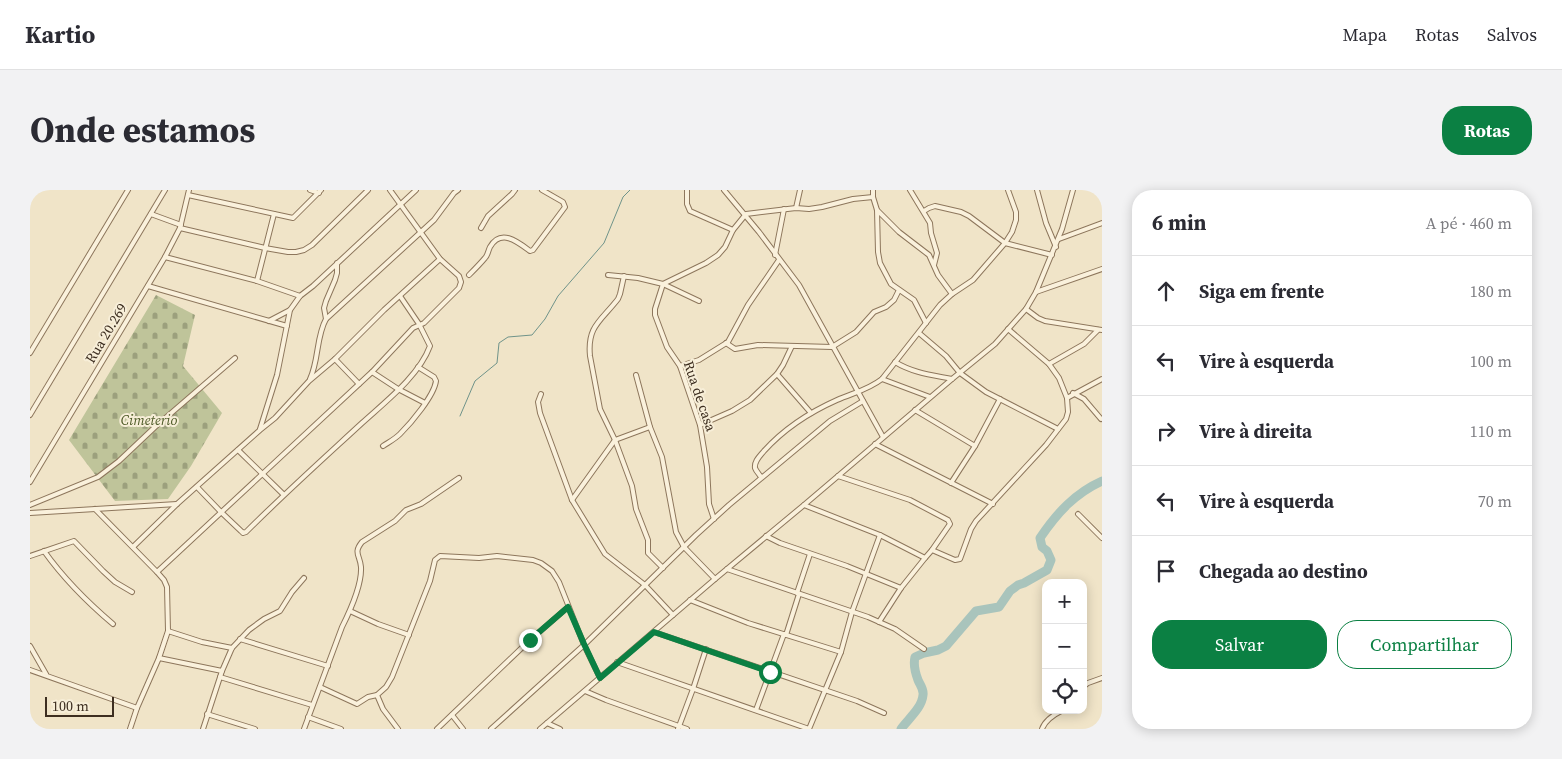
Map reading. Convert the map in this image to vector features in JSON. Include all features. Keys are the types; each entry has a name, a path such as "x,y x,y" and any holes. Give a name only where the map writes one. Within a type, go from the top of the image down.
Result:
{"street":[{"path":"30,353 128,190"},
{"path":"30,415 166,190"},
{"path":"310,190 320,191"},
{"path":"150,214 180,227 265,248 296,252 312,245 368,190"},
{"path":"157,572 372,372 413,328 424,323 459,288 459,276 440,259 402,204 390,190"},
{"path":"260,430 277,375 290,310 300,296 416,190"},
{"path":"309,381 316,365 321,333 326,319 434,220 458,190"},
{"path":"481,228 488,216 515,190"},
{"path":"469,275 486,257 490,246 496,240 510,238 530,251 534,250 565,207 563,202 542,190"},
{"path":"687,190 687,204 690,211 733,230"},
{"path":"724,190 746,214 799,285 883,437"},
{"path":"796,208 800,190"},
{"path":"873,190 873,198 877,210 879,259 891,284 914,300 926,323"},
{"path":"910,190 930,223 936,253 934,265"},
{"path":"762,477 755,468 756,460 780,436 811,413 837,400 871,387 882,379 940,305 952,294 973,280 1005,243 1012,232 1016,220 1016,212 1008,190"},
{"path":"1037,190 1046,223 1056,247"},
{"path":"540,729 690,600 995,344 1026,309 1036,292 1059,239 1073,190"},
{"path":"188,192 289,218 296,217 320,191"},
{"name":"Rua 20.269","path":"30,482 165,257 180,227 188,192"},
{"path":"663,284 718,255 725,247 733,230 746,214 796,208 822,208 853,199 873,198"},
{"path":"924,211 935,206 961,212 1005,243 1052,255"},
{"path":"775,255 784,209"},
{"path":"877,210 898,232 929,254 938,275 952,294"},
{"path":"257,281 274,214"},
{"path":"1059,239 1102,223"},
{"path":"165,257 257,281 300,296"},
{"path":"133,548 177,504 275,418 309,381 335,359 440,259"},
{"path":"680,366 697,361 726,343 748,305 779,260"},
{"path":"326,319 324,308 335,280 337,263"},
{"path":"1036,292 1102,269"},
{"path":"608,275 624,276 663,284 699,301"},
{"path":"624,276 618,299 595,325 591,333 589,348 600,409 615,440 632,486 636,509 646,534 648,553 662,568"},
{"name":"Rua de casa","path":"663,284 655,309 656,318 667,347 680,366 700,425 707,466 709,504 714,519"},
{"path":"148,286 287,326"},
{"path":"726,343 732,348 737,349 758,345 832,347 856,332 874,312 886,308 894,300 899,290"},
{"path":"197,487 220,512 241,531 246,532 283,494 398,389 418,367 430,346 419,324 400,296"},
{"path":"1026,309 1045,321 1100,330"},
{"path":"269,321 290,310"},
{"path":"932,550 956,560 960,559 971,529 976,521 1046,445 1066,419 1068,412 1066,398 1059,378 1049,364 1008,329"},
{"path":"1049,364 1084,344 1100,330"},
{"path":"919,332 946,356 960,373 986,392 1058,429"},
{"path":"700,425 750,400 777,374 792,346"},
{"path":"30,505 98,477 119,461 155,427 235,358"},
{"path":"335,359 359,384"},
{"path":"896,362 907,369 952,379"},
{"path":"383,446 406,428 432,392 436,380 418,367"},
{"path":"372,372 398,389 425,403"},
{"path":"777,374 811,413"},
{"path":"636,375 650,427 662,457 676,532 684,547 715,579"},
{"path":"882,379 930,397"},
{"path":"1066,398 1102,379"},
{"path":"1073,393 1084,399 1101,419"},
{"path":"541,394 538,402 540,413 572,500 605,554 645,585 673,615"},
{"path":"951,482 975,446 1000,399"},
{"path":"491,729 584,644 714,519 830,420 863,401"},
{"path":"915,410 975,446"},
{"path":"572,500 615,440 650,427"},
{"path":"875,444 993,504"},
{"path":"238,450 283,494"},
{"path":"838,476 905,497 948,520 950,524 932,550 901,588 880,622"},
{"path":"304,729 342,626 350,611 361,568 356,550 362,542 395,521 406,510 421,504 459,478"},
{"path":"30,514 177,504"},
{"path":"804,505 880,535 925,558"},
{"path":"95,509 157,572 167,587 168,631 130,729"},
{"path":"1078,514 1101,536"},
{"path":"617,662 809,729 841,652 852,612 880,535"},
{"path":"766,536 901,588"},
{"path":"30,556 74,541 102,571 132,592"},
{"path":"44,551 59,572 113,624"},
{"path":"756,710 785,635 810,554"},
{"path":"320,687 356,704 368,697 377,695 386,687 392,677 430,581 435,560 440,556 479,558 489,556 538,561 557,577 568,607 600,678"},
{"path":"727,569 880,622 895,629 924,649"},
{"path":"203,729 222,670 232,648 249,630 264,619 280,611 304,578"},
{"path":"690,600 720,613 841,652"},
{"path":"437,729 530,640 568,607"},
{"path":"350,611 409,635"},
{"path":"168,631 202,642 232,648"},
{"path":"654,632 857,701 884,713"},
{"path":"240,639 328,666"},
{"path":"30,646 46,674"},
{"path":"678,728 706,650"},
{"path":"159,658 222,670"},
{"path":"30,670 46,674 137,708"},
{"path":"220,677 312,705"},
{"path":"1087,684 1102,678"},
{"path":"585,690 678,728 688,729"},
{"path":"377,695 398,729"},
{"path":"207,714 256,729"},
{"path":"1042,729 1044,724 1055,714"},
{"path":"452,715 463,729"},
{"path":"308,717 341,729"},
{"path":"547,723 560,729"}],"green space":[{"name":"Cimeterio","path":"156,295 195,315 183,366 222,413 191,466 168,499 115,501 69,440"}],"waterway":[{"path":"460,416 475,381 497,363 499,343 508,337 532,335 545,319 558,296 604,243 623,197 630,190"},
{"path":"901,729 917,709 923,695 915,671 915,657 946,646 976,611 999,607 1010,591 1047,570 1051,560 1047,551 1042,547 1040,538 1067,505 1083,491 1102,481"}],"route":[{"path":"530,640 568,607 600,678 614,664 654,632 770,672"}]}
